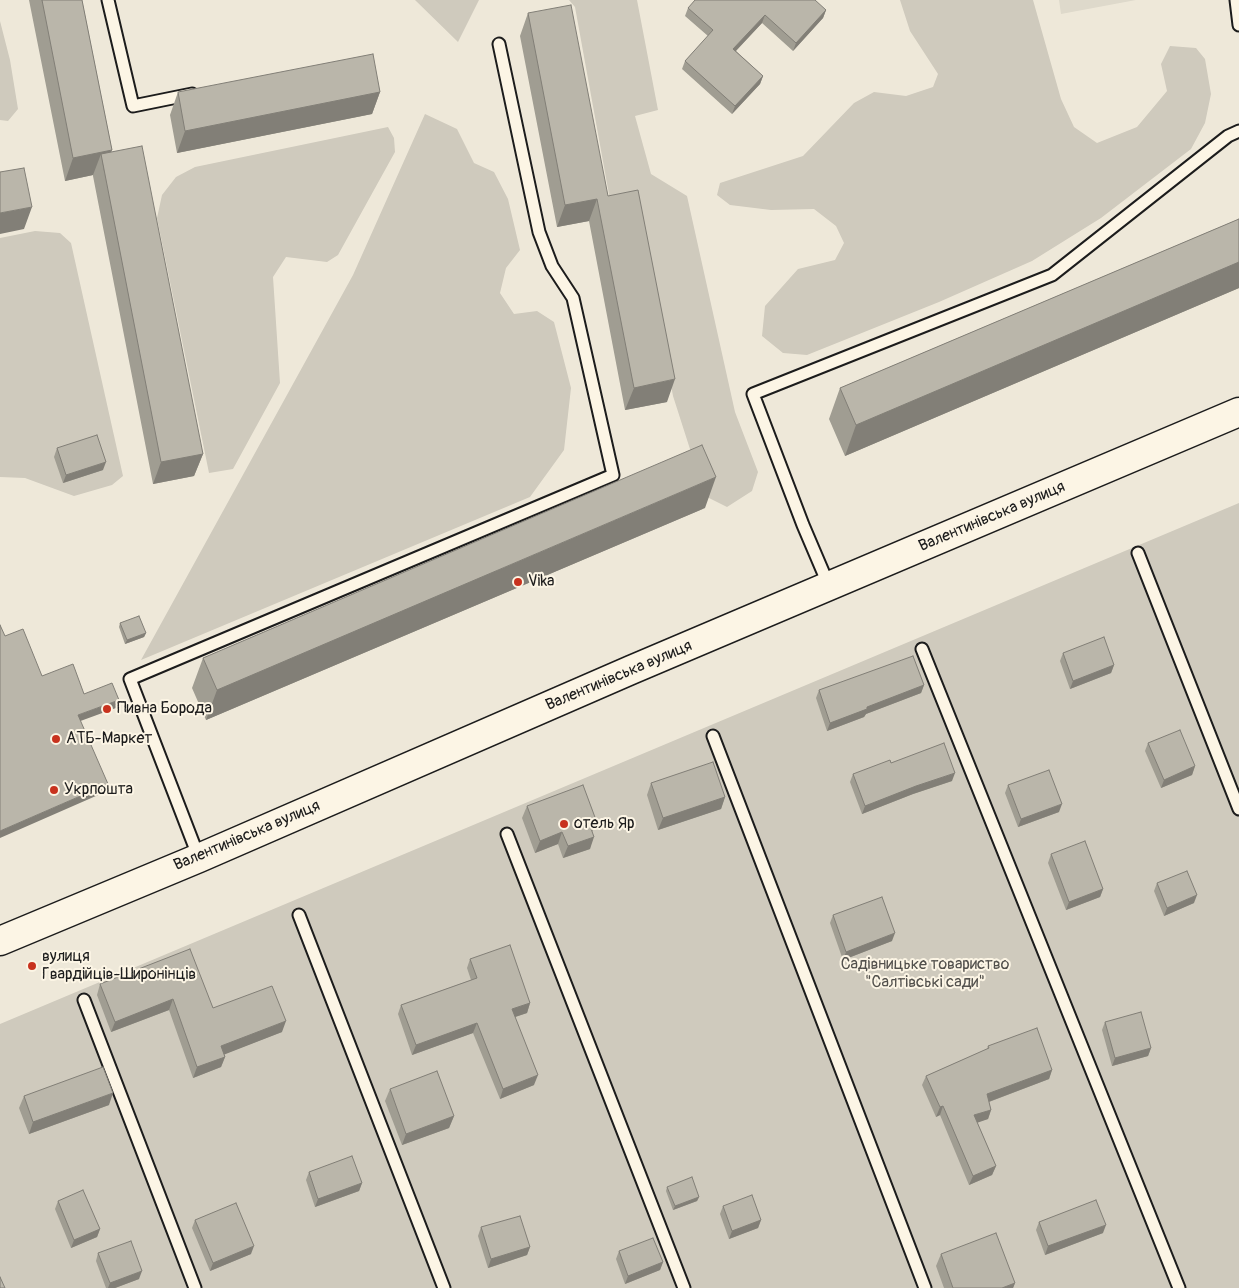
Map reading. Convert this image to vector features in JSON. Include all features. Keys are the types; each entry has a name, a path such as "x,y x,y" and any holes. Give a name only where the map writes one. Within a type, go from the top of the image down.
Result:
{"street":[{"name":"Валентинівська вулиця","path":"0,940 199,858 622,674 1239,412"}],"lane":[{"path":"108,0 133,106 200,92"},
{"path":"1236,0 1239,25"},
{"path":"199,858 130,679 613,475 573,298 552,266 538,232 498,44"},
{"path":"829,586 803,525 753,394 1052,275 1221,142 1239,131"},
{"path":"1138,553 1239,809"},
{"path":"922,649 1179,1288"},
{"path":"713,736 925,1288"},
{"path":"508,834 684,1288"},
{"path":"299,915 444,1288"},
{"path":"84,1000 195,1288"}],"shaded area":[{"path":"1059,0 1136,0 1061,14"}],"green space":[{"path":"415,0 479,0 458,42"},
{"path":"569,0 637,0 658,110 635,116 651,174 687,196 735,412 758,472 752,491 727,507 705,496 673,396 638,209 610,200 575,7"},
{"path":"900,0 1033,0 1061,99 1074,127 1097,143 1137,127 1167,91 1161,64 1170,46 1196,48 1205,59 1211,94 1205,123 1191,149 1101,218 1032,261 939,302 807,355 783,353 762,336 765,306 798,269 835,260 844,243 836,226 814,209 771,210 730,205 717,195 720,183 803,156 854,103 874,92 906,96 933,87 938,74 910,31"},
{"path":"0,21 10,60 18,109 8,121 0,120"},
{"path":"425,114 457,129 474,163 494,172 508,199 520,250 506,268 500,293 514,314 537,311 554,322 571,388 564,450 530,497 141,660 353,275"},
{"path":"388,127 394,138 395,152 338,255 327,262 286,257 273,277 280,383 233,469 209,473 157,218 162,195 176,177 195,167"},
{"path":"35,231 60,233 71,243 123,476 112,485 74,496 25,478 0,477 0,238"},
{"name":"Садівницьке товариство \"Салтівські сади\"","path":"1239,503 1239,1288 0,1288 0,1024"}],"building":[{"path":"42,0 82,0 112,150 73,158"},
{"path":"695,0 815,0 826,10 796,43 765,15 733,49 763,76 735,106 685,61 713,30 688,8"},
{"path":"571,5 608,196 638,190 675,379 634,388 597,199 565,205 528,13"},
{"path":"373,54 380,92 185,131 178,92"},
{"path":"142,146 203,454 161,462 101,154"},
{"path":"24,168 32,207 0,213 0,172"},
{"path":"1239,219 1239,262 856,425 840,388"},
{"path":"97,435 106,462 66,475 57,448"},
{"path":"702,445 716,477 217,690 203,658"},
{"path":"139,616 146,633 127,640 120,623"},
{"path":"0,625 5,636 23,629 42,676 73,664 84,694 112,683 119,700 78,715 108,784 0,831"},
{"path":"1104,637 1114,665 1073,681 1063,653"},
{"path":"913,656 924,685 830,723 819,690"},
{"path":"1180,730 1195,766 1164,780 1148,743"},
{"path":"944,743 955,773 865,806 853,774 890,760 891,763"},
{"path":"713,762 725,797 663,818 651,783"},
{"path":"1049,770 1062,804 1021,819 1008,785"},
{"path":"583,785 596,820 589,823 594,837 568,846 562,832 540,841 527,806"},
{"path":"1085,841 1103,889 1069,902 1051,854"},
{"path":"1187,871 1197,895 1167,908 1157,883"},
{"path":"882,897 895,933 846,952 833,915"},
{"path":"510,945 530,1003 512,1009 538,1075 503,1089 477,1023 416,1045 401,1005 477,978 470,959"},
{"path":"190,949 213,1008 272,986 286,1021 221,1046 225,1057 197,1067 173,999 115,1022 100,984"},
{"path":"1141,1012 1151,1048 1115,1058 1105,1022"},
{"path":"1037,1028 1052,1070 987,1094 991,1110 974,1115 996,1166 973,1176 943,1106 940,1107 926,1076 989,1048 988,1046"},
{"path":"103,1067 113,1093 33,1122 24,1096"},
{"path":"437,1071 454,1116 406,1134 390,1089"},
{"path":"352,1156 362,1183 318,1199 309,1172"},
{"path":"692,1177 699,1197 675,1206 667,1187"},
{"path":"83,1190 100,1229 74,1240 58,1201"},
{"path":"752,1195 761,1220 732,1231 723,1206"},
{"path":"1096,1200 1106,1225 1048,1246 1039,1222"},
{"path":"236,1203 254,1246 213,1263 195,1220"},
{"path":"520,1216 530,1247 491,1259 481,1227"},
{"path":"996,1233 1015,1283 1002,1288 953,1288 941,1254"},
{"path":"653,1238 663,1262 628,1276 619,1251"},
{"path":"131,1241 142,1271 110,1283 98,1253"},
{"path":"0,1277 5,1288 0,1288"}],"place":[{"name":"Vika","path":"518,582"},
{"name":"Пивна Борода","path":"107,709"},
{"name":"АТБ-Маркет","path":"56,739"},
{"name":"Укрпошта","path":"54,790"},
{"name":"отель Яр","path":"564,824"},
{"name":"вулиця Гвардійців-Широнінців","path":"32,966"}]}
